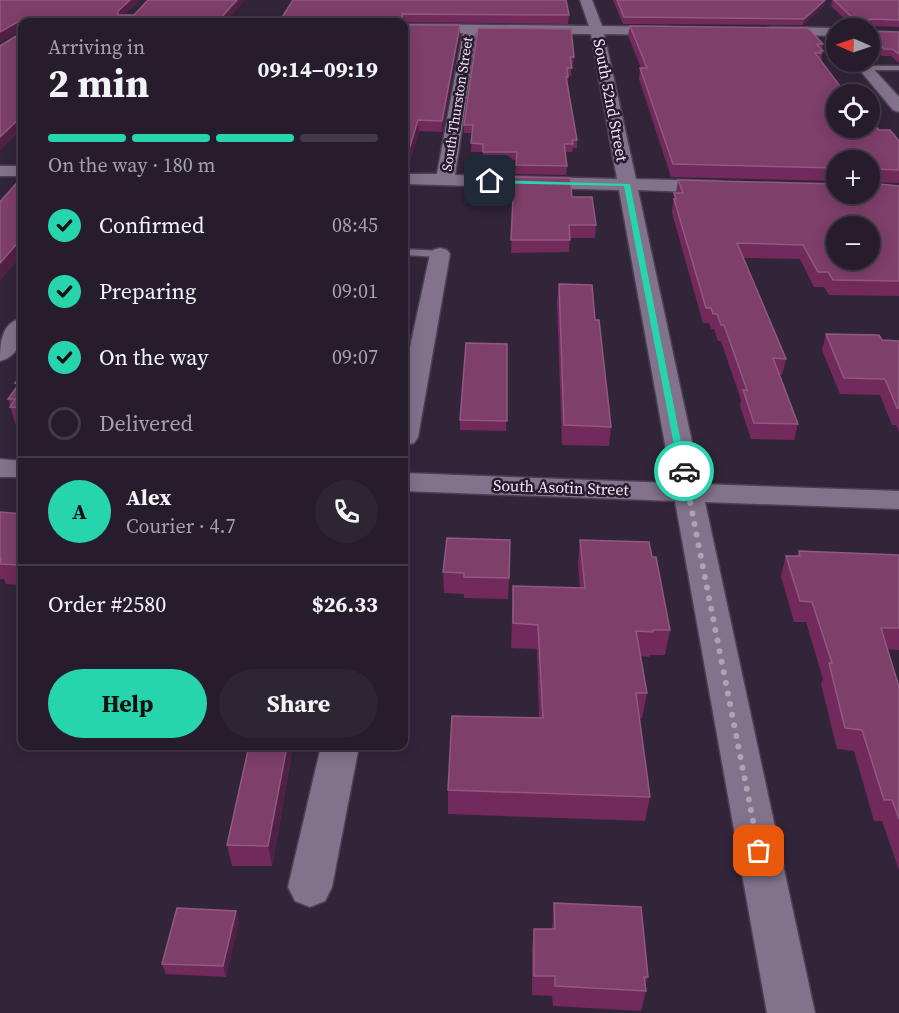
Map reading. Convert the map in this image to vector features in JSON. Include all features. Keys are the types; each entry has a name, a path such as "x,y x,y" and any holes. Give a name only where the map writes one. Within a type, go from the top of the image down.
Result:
{"street":[{"name":"South 52nd Street","path":"586,0 597,30 791,1013"},
{"path":"408,28 680,31"},
{"name":"South Thurston Street","path":"445,180 470,29"},
{"path":"763,31 826,33"},
{"path":"869,72 899,107"},
{"path":"0,171 18,171"},
{"path":"408,179 732,187"},
{"path":"408,417 440,254"},
{"path":"0,354 18,330"},
{"path":"0,468 18,469"},
{"name":"South Asotin Street","path":"408,482 899,500"},
{"path":"310,887 339,750"}],"lane":[{"path":"880,66 899,68"},
{"path":"408,252 440,254"}],"building":[{"path":"0,0 130,0 118,11 118,15 134,15 148,0 237,0 221,18 18,18 18,22 0,32"},
{"path":"293,0 566,0 569,15 402,14 402,18 282,18"},
{"path":"617,0 825,0 804,19 624,17"},
{"path":"834,0 899,0 899,20 853,18"},
{"path":"408,25 460,25 442,121 418,120 408,153"},
{"path":"630,26 808,28 823,44 817,44 823,51 815,53 826,68 826,72 829,72 838,84 826,84 826,138 880,138 880,130 890,130 899,141 899,170 880,169 880,150 826,150 826,168 673,164 640,68 647,68"},
{"path":"478,28 571,29 574,57 570,57 572,68 567,68 568,77 566,77 577,140 572,140 573,144 564,144 567,166 516,165 517,152 483,152 483,144 471,143 473,125 464,125"},
{"path":"880,31 899,32 899,54 892,49 884,49 880,45"},
{"path":"18,35 18,120 0,137 0,46"},
{"path":"514,177 570,178 572,197 592,197 596,225 569,225 570,240 511,240"},
{"path":"678,180 826,184 826,204 880,204 880,184 899,186 899,281 833,280 828,272 818,272 803,245 737,243 786,359 773,358 798,424 754,423 743,390 747,390 724,325 721,325 717,314 713,314 711,308 706,308 674,193 683,193"},
{"path":"18,182 18,243 0,263 0,202"},
{"path":"559,284 592,285 595,320 599,320 611,427 564,425"},
{"path":"826,334 879,335 882,340 899,341 899,408 897,408 885,379 844,378"},
{"path":"466,343 507,344 507,421 460,420"},
{"path":"18,385 18,408 10,407 15,399 8,399"},
{"path":"0,512 18,514 18,565 0,564"},
{"path":"447,538 510,540 509,578 464,577 464,573 443,572"},
{"path":"580,540 649,542 652,557 656,557 670,630 636,631 647,693 636,693 650,797 448,790 452,716 543,718 538,625 513,623 513,586 585,588"},
{"path":"799,551 899,555 899,628 881,628 899,687 899,819 892,800 884,800 862,730 845,728 829,663 832,663 812,602 800,601 786,556 800,556"},
{"path":"248,750 286,750 268,846 227,845"},
{"path":"554,903 641,907 648,977 644,977 646,991 555,986 555,976 534,976 534,929 555,929"},
{"path":"177,908 236,911 223,966 162,964"}],"way so far":[{"path":"684,471 759,851"}],"route":[{"path":"490,181 627,184 684,471"}]}
